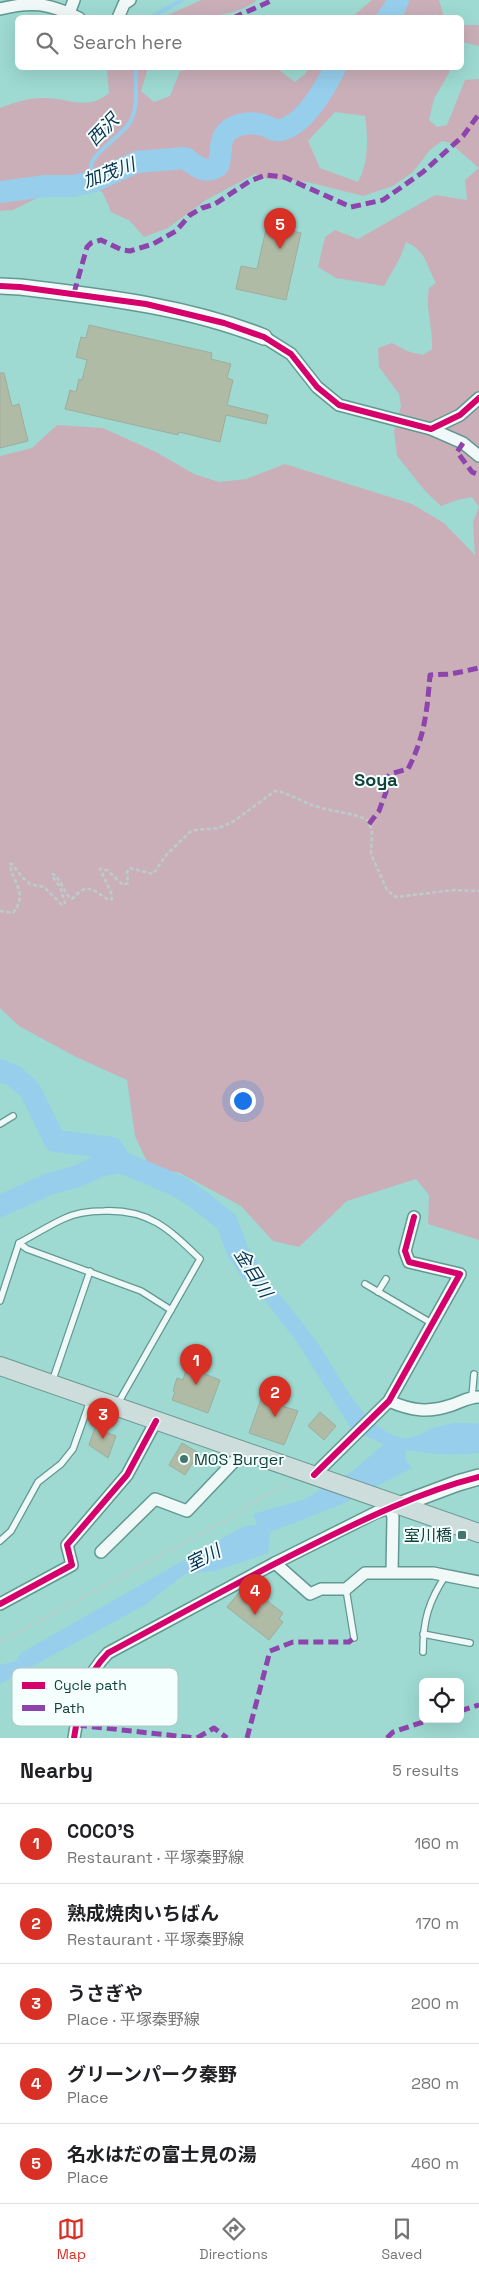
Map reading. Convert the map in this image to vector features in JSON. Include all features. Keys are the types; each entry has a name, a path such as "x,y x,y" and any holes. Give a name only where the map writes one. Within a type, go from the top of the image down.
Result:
{"main road":[{"path":"0,1366 391,1504 479,1533"}],"street":[{"path":"2,6 31,3 42,4 74,15 74,0"},
{"path":"119,15 124,4 130,0"},
{"path":"0,286 146,304 224,322 264,337 291,354 317,387 339,405 431,429 463,442 479,456"},
{"path":"431,429 460,415 479,398"},
{"path":"315,1476 387,1403 460,1274 409,1262 405,1251 414,1217"},
{"path":"387,1403 411,1410 424,1410 450,1406 476,1397"},
{"path":"0,1604 72,1565 67,1545 127,1475 156,1421"},
{"path":"101,1552 155,1499 187,1511 244,1451"},
{"path":"95,1668 108,1654 274,1564 391,1504 479,1477"},
{"path":"391,1504 392,1572"},
{"path":"274,1564 310,1594 321,1588 346,1589 365,1573 392,1572 446,1576 479,1582"}],"lane":[{"path":"0,1124 13,1116"},
{"path":"0,1301 19,1243 65,1218 92,1211 125,1210 145,1216 174,1234 200,1259 116,1406"},
{"path":"19,1243 27,1249 141,1291 171,1310"},
{"path":"51,1384 90,1271"},
{"path":"378,1292 386,1279"},
{"path":"365,1284 433,1324"},
{"path":"474,1374 476,1397"},
{"path":"0,1541 11,1531 38,1482 61,1464 73,1449 91,1398"},
{"path":"423,1652 425,1616 431,1601 446,1576"},
{"path":"346,1589 354,1638"},
{"path":"423,1634 470,1643"}],"path":[{"path":"0,911 13,913 17,908 19,899 19,888 10,864 12,864 22,878 30,884 44,887 62,905 65,903 64,896 52,874 59,879 72,899 78,892 88,888 94,889 109,900 112,899 111,892 100,869 107,870 123,885 128,883 127,872 130,868 153,874 167,854 190,832 219,828 234,821 275,791 284,792 312,806 351,813 368,820 372,830 371,854 386,890 396,897 454,890 479,891"},
{"path":"0,1642 241,1512 249,1504 315,1476"}],"shaded area":[{"path":"201,0 257,0 237,11 225,14 168,15"},
{"path":"372,0 439,0 443,15 354,15"},
{"path":"464,25 479,25 479,46 464,42"},
{"path":"107,70 147,70 141,91 154,102 170,96 180,71 186,70 279,70 295,82 307,70 450,70 434,99 429,120 437,127 447,125 465,80 479,79 479,168 450,143 442,141 430,150 413,172 393,186 363,196 307,182 268,179 255,174 206,200 168,228 144,237 130,221 111,212 103,193 87,183 70,192 59,191 37,198 13,210 0,211 0,108 37,98 85,103 101,99 109,93","holes":["335,112 365,116 367,133 366,158 358,182 320,168 308,141"]},
{"path":"479,168 479,507 472,497 441,506 426,492 397,456 394,431 401,406 399,394 379,367 378,348 392,343 407,351 423,355 432,349 428,295 429,288 436,283 422,254 406,242 400,258 384,286 336,278 318,267 325,237 335,230 358,239 435,195 467,200 465,180"},
{"path":"57,425 103,428 156,452 194,474 219,482 246,479 285,464 412,504 444,523 475,555 473,522 479,507 479,1240 428,1224 429,1195 416,1179 347,1201 299,1247 273,1241 241,1206 180,1173 149,1166 135,1136 127,1080 76,1057 19,1026 0,1008 0,456 32,448"}],"water":[{"name":"室川","path":"232,1243 265,1277 295,1313 323,1351 351,1396 374,1423 387,1432 406,1438 415,1437 430,1429 447,1424 479,1423 479,1453 442,1454 406,1450 405,1459 412,1468 340,1505 270,1532 268,1553 216,1571 185,1574 145,1605 29,1668 12,1668 12,1677 0,1684 0,1665 16,1661 21,1653 244,1526 257,1525 253,1514 303,1500 354,1470 384,1444 352,1430 297,1342 231,1257"}],"building":[{"path":"267,225 301,233 286,300 236,289 241,266 257,269"},
{"path":"89,325 212,353 211,359 231,364 227,378 233,380 227,405 268,415 266,424 226,415 220,442 179,432 178,435 65,409 70,390 76,392 79,379 82,380 87,360 76,357 81,337 86,338"},
{"path":"0,373 4,373 12,406 19,404 28,441 0,448"},
{"path":"187,1367 220,1380 208,1413 172,1400 177,1378 183,1380"},
{"path":"261,1399 298,1411 284,1445 249,1433"},
{"path":"320,1412 336,1426 324,1440 308,1426"},
{"path":"95,1428 116,1436 108,1458 89,1445"},
{"name":"MOS Burger","path":"182,1443 199,1453 185,1475 169,1465"},
{"path":"242,1589 258,1602 262,1597 283,1613 279,1619 283,1622 269,1640 227,1607"}],"waterway":[{"name":"西沢","path":"155,15 182,0"},
{"name":"加茂川","path":"389,15 398,0"},
{"name":"西沢","path":"92,182 91,166 93,161 121,133 133,116 136,103 136,70"},
{"name":"加茂川","path":"0,192 46,186 73,186 92,182 137,162 185,158 205,170 213,169 218,166 222,139 227,132 241,124 258,124 273,130 281,130 290,126 306,113 326,85 334,70"},
{"name":"加茂川","path":"0,1070 14,1076 30,1090 55,1141 112,1148 121,1162"},
{"name":"金目川","path":"0,1206 49,1184 78,1176 99,1166 121,1162 178,1186 227,1222 238,1252 250,1270"}],"marked path":[{"path":"240,15 273,0"},
{"path":"74,293 87,247 91,243 101,240 122,250 130,251 153,244 176,231 190,215 202,208 215,204 250,181 266,175 284,177 351,207 383,200 423,172 463,136 479,114"},
{"path":"463,443 457,452 472,472 479,475"},
{"path":"369,824 379,811 386,792 386,780 390,774 408,769 414,757 422,734 430,675 451,674 479,668"},
{"path":"247,1738 270,1651 293,1642 349,1642 354,1638"},
{"path":"464,1710 479,1705"},
{"path":"387,1738 393,1732 420,1723"},
{"path":"86,1726 195,1738"},
{"path":"197,1738 214,1728 227,1738"}],"cycle path":[{"path":"0,286 146,304 224,323 264,337 291,354 317,387 339,405 431,429 460,415 479,398"},
{"path":"314,1475 389,1401 460,1274 409,1262 405,1251 414,1217"},
{"path":"0,1604 72,1565 67,1545 127,1475 156,1421"},
{"path":"96,1668 108,1653 259,1572 351,1526 414,1498 479,1477"},
{"path":"74,1738 76,1726"}],"place":[{"name":"名水はだの富士見の湯","path":"280,249"},
{"name":"COCO'S","path":"196,1385"},
{"name":"熟成焼肉いちばん","path":"275,1417"},
{"name":"うさぎや","path":"103,1439"},
{"name":"MOS Burger","path":"184,1459"},
{"name":"室川橋","path":"462,1535"},
{"name":"グリーンパーク秦野","path":"255,1615"}],"district":[{"name":"Soya","path":"376,780"}]}
